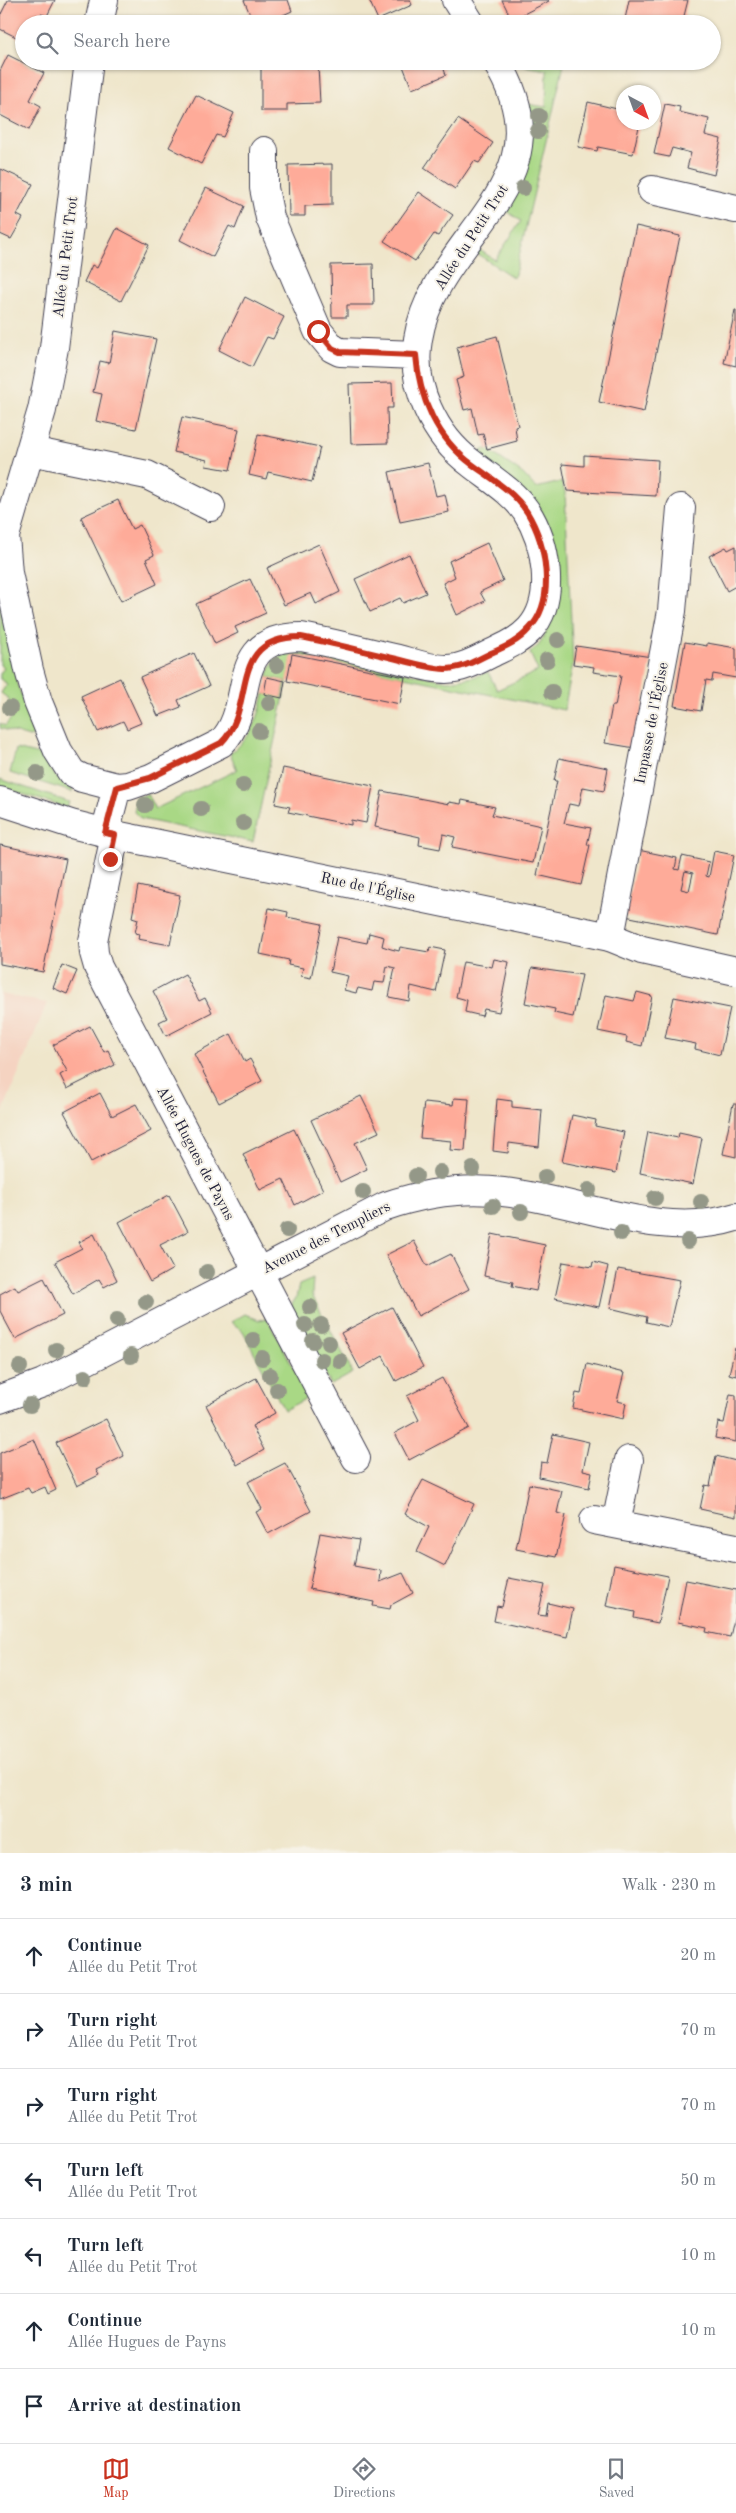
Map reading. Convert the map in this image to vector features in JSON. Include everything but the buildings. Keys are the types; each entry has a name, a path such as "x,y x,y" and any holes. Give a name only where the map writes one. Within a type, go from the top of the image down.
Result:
{"street":[{"path":"101,15 104,0"},
{"path":"456,0 465,15"},
{"name":"Allée du Petit Trot","path":"88,70 54,348 31,451 3,534 8,573 28,670 58,751 72,773 82,778 117,787 150,778 221,743 231,732 238,718 248,667 261,650 280,639 301,637 446,669 472,663 512,643 526,632 536,620 546,583 543,554 533,524 520,502 498,482 462,456 442,433 422,393 416,355 420,329 427,307 446,274 498,199 512,171 516,157 519,128 514,100 500,70"},
{"path":"264,151 264,188 270,218 324,341 340,352 416,355"},
{"path":"652,190 736,209"},
{"path":"31,451 146,475 211,507"},
{"name":"Impasse de l'Église","path":"610,937 672,611 681,508"},
{"path":"110,834 117,787"},
{"name":"Rue de l'Église","path":"0,801 110,834 610,937 642,950 736,971"},
{"name":"Allée Hugues de Payns","path":"110,834 93,941 98,967 356,1458"},
{"name":"Avenue des Templiers","path":"0,1399 43,1383 386,1206 418,1196 454,1190 505,1192 661,1223 709,1223 736,1217"},
{"path":"629,1460 605,1522 736,1548"}],"shaded area":[{"path":"0,994 47,1003 0,1118"}],"green space":[{"path":"547,70 563,70 514,278 476,253 478,249 495,260 521,221 505,210 525,173 529,142 527,104 546,107"},
{"path":"487,449 523,474 536,488 561,482 565,492 573,664 564,710 293,654 253,842 141,819 134,812 137,798 147,794 155,809 237,770 230,753 249,735 264,694 282,697 285,681 267,677 276,660 293,650 448,681 474,677 488,672 497,690 538,671 530,653 539,645 554,616 556,579 479,456 482,450"},
{"path":"0,594 17,684 37,735 29,737 0,728 0,723 5,726 13,716 4,709 10,700 1,693 7,684 0,679 0,674 4,668 0,665"},
{"path":"16,749 44,756 58,779 73,788 72,792 10,773"},
{"path":"0,779 69,802 67,808 0,787"},
{"path":"313,1279 312,1295 353,1373 331,1385 290,1307 296,1298 299,1285"},
{"path":"245,1314 259,1320 267,1318 309,1397 284,1410 243,1331 231,1322"}],"route":[{"path":"110,859 115,835 105,833 117,787 128,786 150,778 221,743 234,728 238,718 248,667 254,656 269,643 290,637 301,637 446,669 472,663 522,637 531,628 541,610 546,583 545,570 539,538 533,524 520,502 498,482 462,456 451,446 442,433 427,407 422,393 416,368 416,355 340,352 324,341 318,331"}]}
